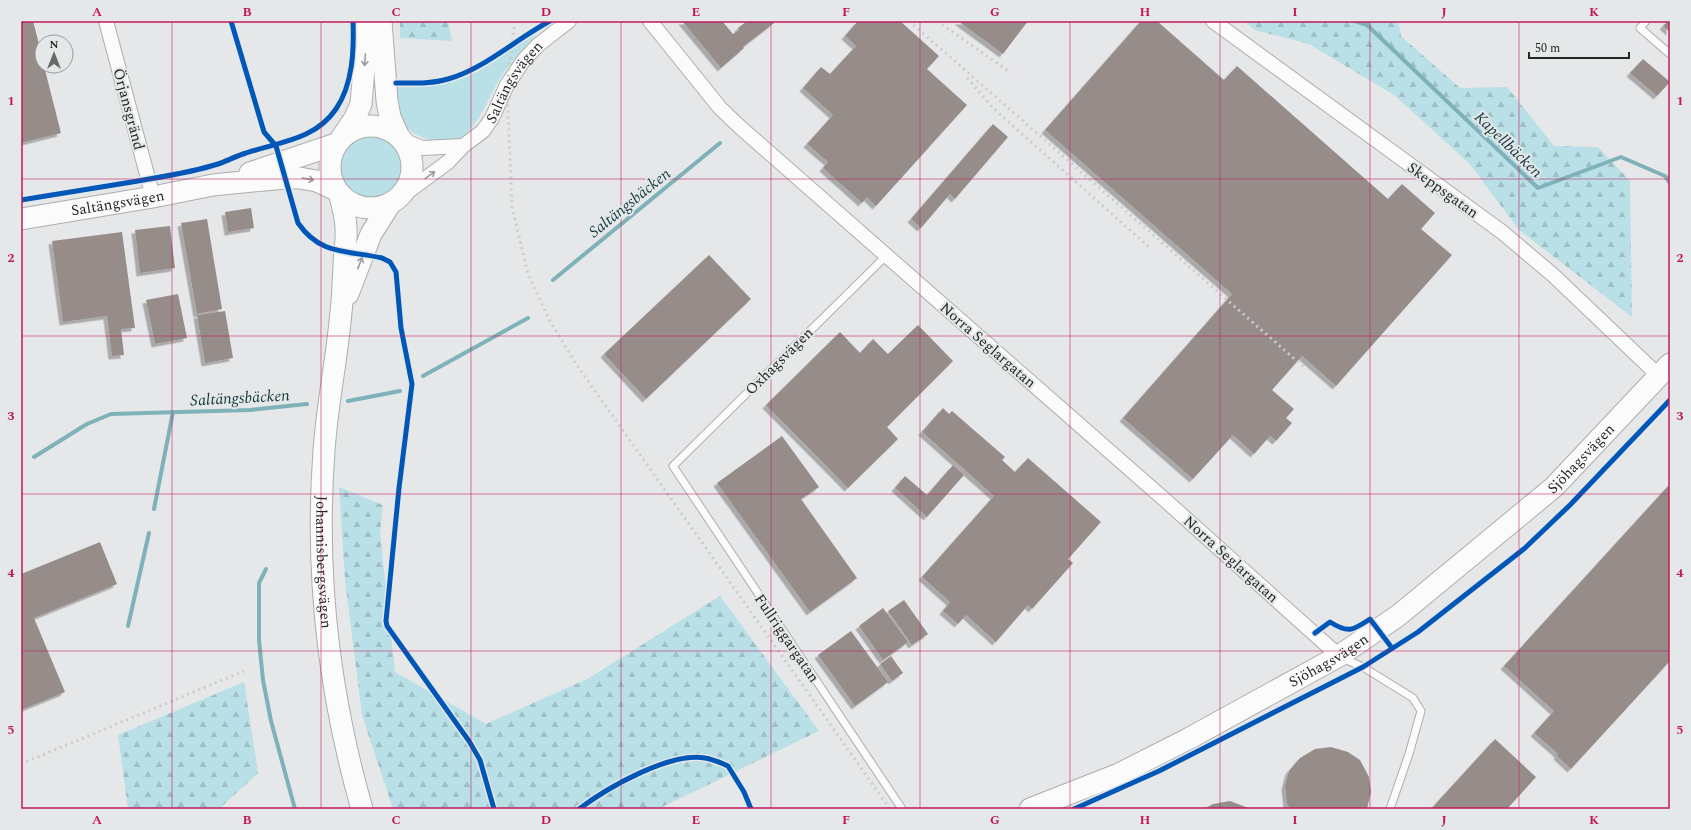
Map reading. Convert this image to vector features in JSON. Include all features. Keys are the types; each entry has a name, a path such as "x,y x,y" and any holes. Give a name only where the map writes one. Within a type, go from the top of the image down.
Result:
{"main road":[{"path":"368,21 361,104 355,118 339,141 330,164 331,179 338,192 350,203 361,207 376,208 394,201 409,184 412,170 411,156 390,117 387,101 381,21"},
{"path":"339,141 351,130 367,126 382,128 400,138"},
{"name":"Saltängsvägen","path":"213,185 339,141"},
{"name":"Saltängsvägen","path":"21,219 153,197 213,185 299,178 317,181 338,192"},
{"name":"Johannisbergsvägen","path":"338,192 346,229 341,313 329,398 323,471 321,551 323,596 341,718 362,809"},
{"name":"Johannisbergsvägen","path":"341,313 371,234 394,201"},
{"name":"Sjöhagsvägen","path":"1030,809 1119,774 1188,739 1339,656 1399,616 1554,487 1664,370"}],"street":[{"name":"Örjansgränd","path":"106,21 153,197"},
{"name":"Saltängsvägen","path":"394,201 448,162 463,146 483,131 492,118 507,85 523,61 538,44 569,21"},
{"name":"Norra Seglargatan","path":"650,21 720,108 741,128 1171,505 1339,656"},
{"name":"Skeppsgatan","path":"1213,21 1502,232 1664,370"},
{"path":"400,138 422,148 463,146"}],"lane":[{"path":"1646,21 1640,28 1670,54"},
{"name":"Oxhagsvägen","path":"673,466 886,256"},
{"name":"Fullriggargatan","path":"673,466 902,809"},
{"path":"1339,656 1363,668 1413,698 1420,711 1409,754 1390,809"}],"green space":[{"path":"400,21 448,21 452,41 400,38"},
{"path":"1244,21 1398,21 1401,36 1460,88 1507,87 1554,146 1598,147 1630,181 1632,317 1519,230 1470,164 1394,95 1309,44 1255,30"},
{"path":"539,31 514,58 507,68 476,121 467,132 456,140 442,142 424,138 415,134 409,129 400,118 396,104 394,87 442,85 460,80 505,55"},
{"path":"372,137 390,143 398,151 404,169 398,187 390,195 372,201 354,195 346,187 340,169 346,151 354,143"},
{"path":"339,487 383,505 380,533 395,672 486,724 589,678 720,596 819,731 658,809 393,809 362,715 345,580"},
{"path":"244,682 258,773 219,809 128,809 118,735"}],"building":[{"path":"21,21 33,21 36,34 34,34 34,74 46,74 61,133 21,143"},
{"path":"682,21 722,21 733,34 747,21 772,21 774,23 743,47 744,48 721,68"},
{"path":"858,21 900,21 939,56 927,69 967,105 876,206 867,197 862,203 823,168 828,162 807,144 833,115 803,88 821,67 830,74 856,46 845,36"},
{"path":"958,21 1028,21 1003,54"},
{"path":"1141,21 1157,21 1224,80 1237,66 1388,199 1402,184 1435,213 1421,229 1452,255 1336,386 1302,356 1272,390 1294,409 1286,418 1292,423 1276,441 1270,436 1254,454 1233,435 1193,479 1123,418 1232,294 1045,130"},
{"path":"1670,21 1670,32 1663,26"},
{"path":"1643,59 1670,82 1657,96 1630,73"},
{"path":"993,124 1008,137 955,199 950,194 921,228 911,219"},
{"path":"251,208 254,228 228,232 225,212"},
{"path":"207,219 222,309 197,314 181,223"},
{"path":"170,226 175,268 140,273 135,230"},
{"path":"122,232 135,328 121,329 124,355 112,356 107,316 63,322 52,241"},
{"path":"709,255 751,299 646,399 604,354"},
{"path":"178,294 187,338 155,344 146,300"},
{"path":"225,311 233,358 205,363 197,315"},
{"path":"918,325 953,361 887,427 898,439 848,488 766,405 840,332 860,353 873,339 888,354"},
{"path":"943,408 949,414 952,411 1005,457 1002,460 1015,472 1028,458 1101,522 1068,559 1073,563 1032,609 1028,605 996,642 966,615 958,624 943,611 950,602 922,577 994,496 922,432"},
{"path":"782,436 819,487 801,499 857,578 810,612 717,483"},
{"path":"953,465 964,475 927,517 895,488 905,476 927,495"},
{"path":"1670,484 1670,661 1571,769 1557,756 1558,754 1534,733 1554,711 1504,666"},
{"path":"100,542 117,584 34,618 65,692 21,710 21,574"},
{"path":"904,600 928,634 912,645 888,611"},
{"path":"883,608 908,642 883,660 859,626"},
{"path":"851,631 888,682 855,706 818,655"},
{"path":"891,656 903,673 892,681 880,664"},
{"path":"1495,739 1536,777 1507,809 1431,809"},
{"path":"1331,747 1348,752 1360,760 1369,777 1371,792 1367,809 1290,809 1287,804 1285,786 1289,771 1300,758 1315,749"},
{"path":"1230,801 1251,809 1204,809 1213,804"}],"waterway":[{"name":"Kapellbäcken","path":"1355,21 1367,25 1538,188 1621,157 1665,176 1670,183"},
{"name":"Saltängsbäcken","path":"553,280 720,143"},
{"name":"Saltängsbäcken","path":"423,376 528,318"},
{"name":"Saltängsbäcken","path":"348,401 400,391"},
{"name":"Saltängsbäcken","path":"34,457 87,424 111,414 250,410 307,404"},
{"name":"Saltängsbäcken","path":"154,509 173,412"},
{"name":"Saltängsbäcken","path":"128,626 149,533"},
{"path":"266,569 259,583 259,640 263,680 271,721 295,809"}],"railway":[{"path":"515,21 507,85 512,207 528,274 550,321 576,364 890,809"},
{"path":"909,21 1306,369"},
{"path":"937,21 1011,73"},
{"path":"967,78 994,109 1150,248"},
{"path":"21,764 244,671"}],"cycle path":[{"path":"231,21 264,132 276,146 298,223 307,234 325,246 336,250 382,258 390,262 396,272 401,328 412,384 399,488 386,621 387,626 469,741 480,760 494,809"},
{"path":"21,200 197,170 218,164 242,154 307,134 327,119 342,99 349,78 353,55 353,21"},
{"path":"396,83 435,82 461,74 487,61 550,21"},
{"path":"1074,809 1159,771 1363,667 1418,632 1525,548 1570,505 1670,400"},
{"path":"1315,633 1330,622 1336,626 1351,629 1370,619 1392,648"},
{"path":"579,809 605,791 639,773 674,760 690,758 705,758 728,766 744,792 751,809"}]}
